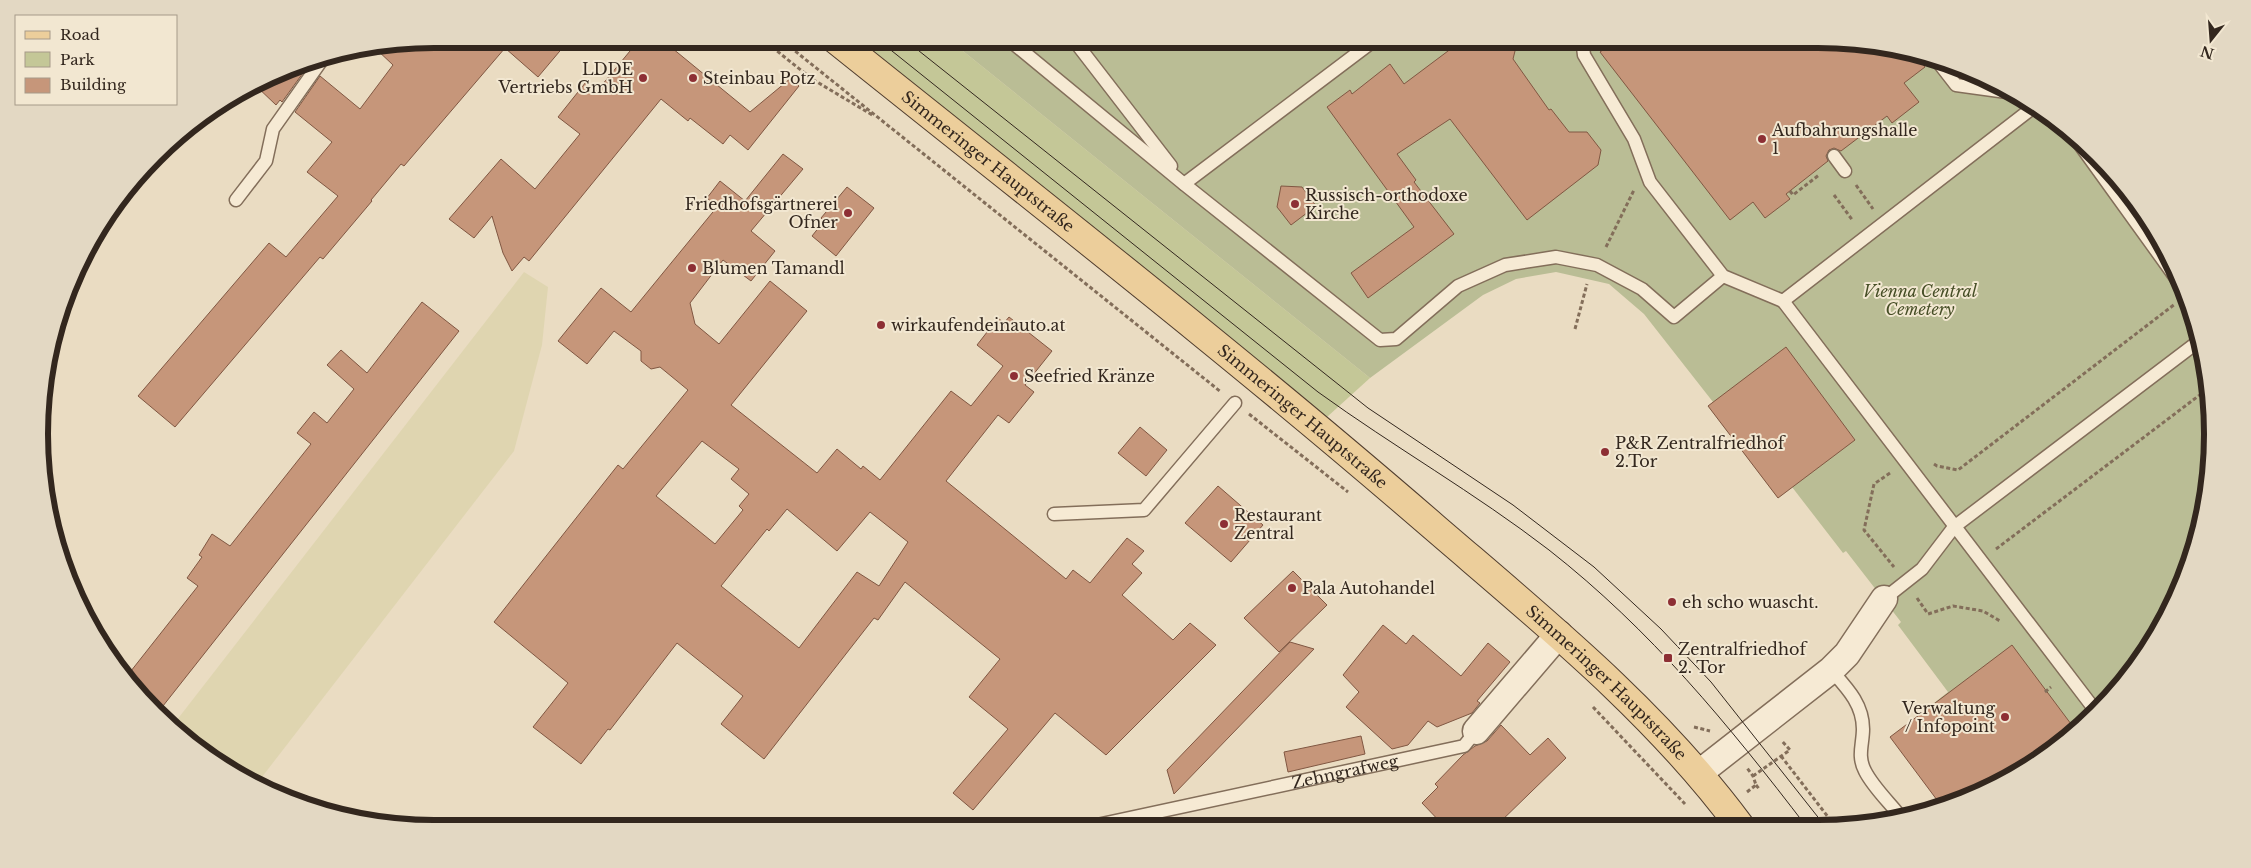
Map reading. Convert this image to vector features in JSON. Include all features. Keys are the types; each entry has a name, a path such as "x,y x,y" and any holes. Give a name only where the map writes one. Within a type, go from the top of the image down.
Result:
{"main road":[{"name":"Simmeringer Hauptstraße","path":"846,48 1326,433 1559,634 1642,714 1698,774 1735,820"}],"street":[{"path":"1698,774 1831,670 1847,654 1884,599"},
{"name":"Zehngrafweg","path":"1476,732 1559,634"}],"lane":[{"path":"1019,48 1184,184 1380,340 1396,339 1458,286 1505,265 1556,257 1597,265 1642,289 1674,317 1723,276"},
{"path":"1080,48 1184,184"},
{"path":"1184,184 1364,48"},
{"path":"1583,48 1584,55 1634,139 1650,182 1723,276 1783,301 1980,562 2092,705"},
{"path":"236,200 266,161 274,129 318,66"},
{"path":"1944,69 1956,85 1994,90"},
{"path":"1783,301 2029,111"},
{"path":"1834,156 1845,171"},
{"path":"2096,167 2160,256"},
{"path":"1884,599 1922,569 1954,527 2193,346"},
{"path":"1054,514 1144,510 1235,403"},
{"path":"1831,670 1858,703 1862,718 1863,731 1860,746 1865,771 1897,812"},
{"name":"Zehngrafweg","path":"1120,820 1464,746 1476,732"}],"path":[{"path":"773,48 812,79 885,122"},
{"path":"791,48 1235,403 1353,495"},
{"path":"1790,191 1793,195 1819,175"},
{"path":"1575,329 1589,278 1632,191 1650,182"},
{"path":"1854,182 1868,203"},
{"path":"1834,195 1866,238"},
{"path":"2005,628 1999,620 1982,611 1953,606 1928,614 1864,530 1874,484 1922,450 1937,466 1958,470 2178,301"},
{"path":"1980,562 2201,394"},
{"path":"2045,680 2057,695"},
{"path":"2045,692 2051,687"},
{"path":"1590,704 1692,811"},
{"path":"1781,756 1830,820"},
{"path":"1756,785 1760,790"}],"shaded area":[{"path":"524,272 548,287 542,345 514,451 260,779 219,755 176,722"}],"green space":[{"path":"868,48 959,48 1370,378 1327,417"},
{"name":"Vienna Central Cemetery","path":"959,48 1842,48 1892,55 1941,68 1988,87 2052,127 2072,143 2108,179 2138,219 2164,263 2183,310 2190,334 2196,359 2203,409 2203,459 2196,509 2183,558 2164,605 2138,649 2108,689 2072,725 2032,755 1991,779 1934,703 1948,692 1898,625 1901,622 1846,551 1843,553 1792,487 1778,498 1708,406 1713,402 1644,314 1609,284 1556,272 1516,279 1483,295 1370,378"}],"building":[{"path":"409,48 505,48 404,166 401,164 323,259 320,257 175,427 138,396 269,243 286,257 338,196 307,172 332,142 295,112 320,76 360,109 393,65 379,52"},
{"path":"505,48 562,48 538,77"},
{"path":"626,48 672,48 750,112 791,78 799,86 748,150 730,135 723,144 690,118 688,121 661,99 529,261 524,257 512,271 503,253 492,216 474,238 449,219 501,159 535,189 580,134 558,117 586,82 597,91 630,51"},
{"path":"1452,48 1516,48 1513,59 1549,110 1551,109 1569,132 1587,132 1601,150 1598,165 1527,220 1450,119 1397,154 1416,180 1414,182 1454,234 1368,298 1351,273 1414,227 1327,107 1350,90 1352,94 1390,64 1404,84"},
{"name":"Aufbahrungshalle 1","path":"1606,48 1842,48 1892,55 1921,62 1925,67 1904,83 1919,102 1892,123 1887,116 1841,151 1834,148 1829,150 1826,156 1828,161 1786,194 1790,199 1765,218 1753,202 1730,220 1600,52"},
{"path":"305,70 282,102 280,100 276,105 259,89"},
{"path":"783,154 803,169 751,231 775,251 751,281 723,260 690,303 695,324 719,344 770,281 807,311 731,405 817,473 837,449 861,469 863,466 880,480 951,391 971,406 1003,366 977,345 998,318 1004,323 1009,317 1052,351 1025,385 1034,392 1009,423 998,415 946,481 1066,579 1073,570 1090,583 1127,538 1144,551 1132,564 1142,573 1122,595 1173,640 1190,623 1216,645 1106,755 1055,713 973,810 953,793 1008,729 969,697 1000,659 905,582 878,620 874,618 764,759 721,724 743,696 677,643 610,730 608,729 581,764 533,727 568,683 494,622 618,465 623,469 688,390 660,367 651,369 641,361 641,351 614,331 587,364 558,341 601,288 631,312 717,207 707,198 720,181 745,201","holes":["702,441 739,469 731,479 749,494 739,506 743,510 715,544 656,496","787,509 837,551 870,512 908,542 879,586 857,572 799,648 721,586 767,529 769,531"]},
{"name":"Russisch-orthodoxe Kirche","path":"1281,186 1302,187 1316,206 1291,225 1277,207"},
{"name":"Friedhofsgärtnerei Ofner","path":"847,187 874,208 836,256 812,236 824,221 821,218"},
{"path":"422,302 459,331 162,708 130,672 198,586 187,578 202,557 199,555 212,534 230,546 311,444 297,433 314,412 327,423 354,389 327,365 341,350 367,373"},
{"path":"1786,347 1855,440 1778,498 1708,406"},
{"path":"1140,427 1167,450 1146,476 1118,453"},
{"name":"Restaurant Zentral","path":"1218,486 1263,525 1231,562 1185,523"},
{"name":"Pala Autohandel","path":"1293,571 1327,605 1279,652 1244,618"},
{"path":"1383,625 1406,644 1413,635 1461,676 1488,643 1510,662 1477,701 1480,703 1472,713 1437,727 1428,721 1408,745 1392,749 1346,707 1359,692 1343,675"},
{"path":"1290,642 1314,649 1174,794 1167,770"},
{"name":"Verwaltung / Infopoint","path":"2012,645 2072,725 2010,769 1988,781 1938,801 1890,737"},
{"path":"1501,725 1530,755 1548,738 1566,758 1502,820 1438,820 1422,803 1438,787 1435,784 1463,755 1475,746 1487,741"},
{"path":"1361,736 1365,754 1288,772 1284,752"}],"tram line":[{"path":"888,48 1318,392 1521,529 1586,581 1655,646 1686,680 1747,751 1801,820"},
{"path":"915,48 1368,408 1513,505 1594,567 1661,629 1711,682 1820,820"}],"place":[{"name":"LDDE Vertriebs GmbH","path":"643,78"},
{"name":"Steinbau Potz","path":"693,78"},
{"name":"Aufbahrungshalle 1","path":"1762,139"},
{"name":"Russisch-orthodoxe Kirche","path":"1295,204"},
{"name":"Friedhofsgärtnerei Ofner","path":"848,213"},
{"name":"Blumen Tamandl","path":"692,268"},
{"name":"wirkaufendeinauto.at","path":"881,325"},
{"name":"Seefried Kränze","path":"1014,376"},
{"name":"P&R Zentralfriedhof 2.Tor","path":"1605,452"},
{"name":"Restaurant Zentral","path":"1224,524"},
{"name":"Pala Autohandel","path":"1292,588"},
{"name":"eh scho wuascht.","path":"1672,602"},
{"name":"Zentralfriedhof 2. Tor","path":"1668,658"},
{"name":"Verwaltung / Infopoint","path":"2005,717"}]}
